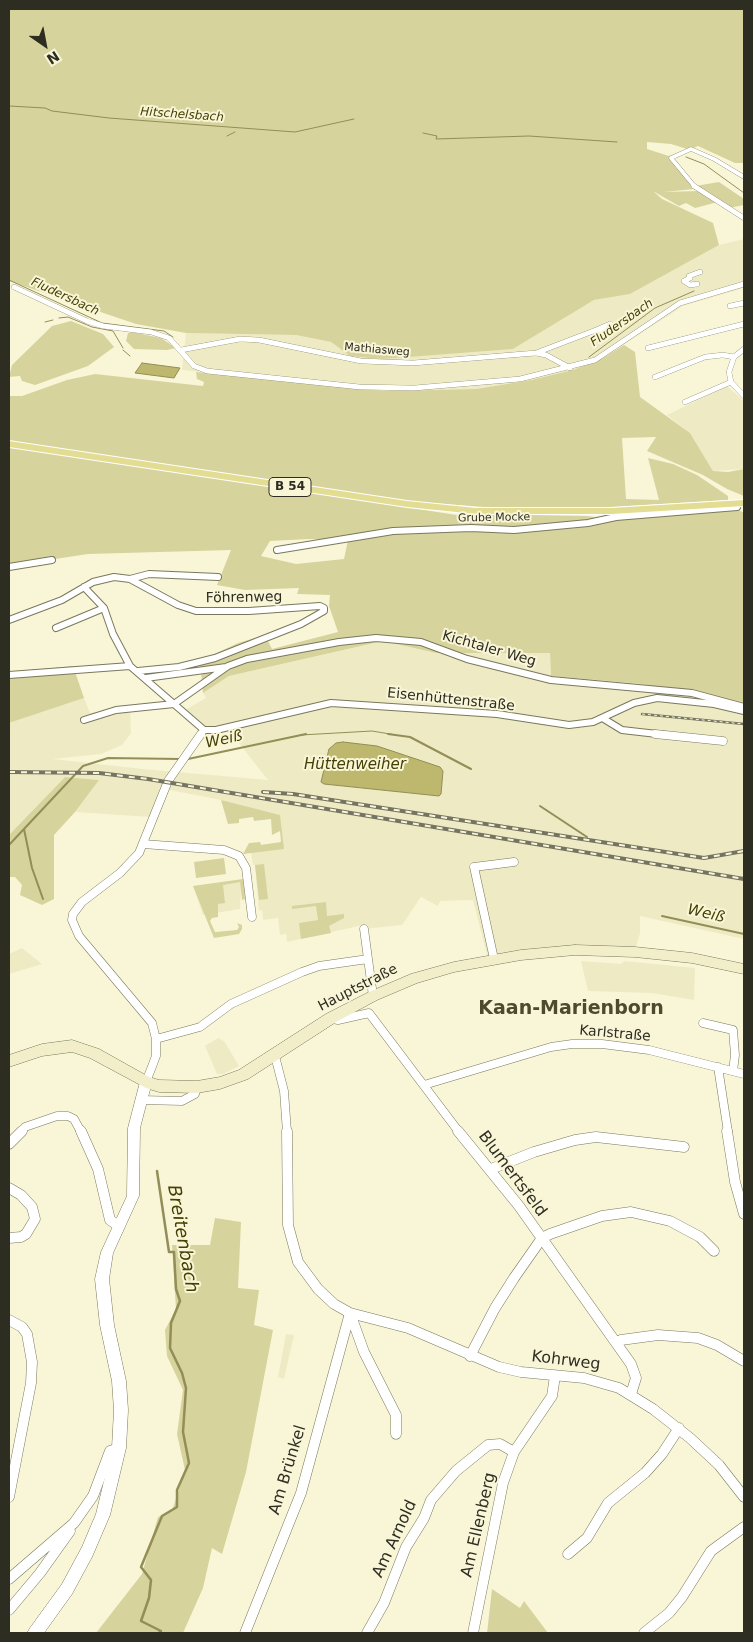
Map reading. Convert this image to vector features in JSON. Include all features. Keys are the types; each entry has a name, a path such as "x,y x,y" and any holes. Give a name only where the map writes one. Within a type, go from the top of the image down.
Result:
{"main road":[{"name":"B 54","path":"9,444 407,504 476,511 573,512 740,503"},
{"name":"Hauptstraße","path":"9,1061 42,1050 78,1047 94,1053 146,1082 159,1086 198,1087 220,1083 243,1075 331,1018 373,996 423,976 494,959 574,950 611,950 692,958 744,969"}],"street":[{"path":"744,176 714,159 691,149 671,158 698,190 744,218"},
{"path":"700,272 689,276 690,278 685,280 684,283 697,284 697,287 708,293"},
{"path":"14,287 87,321 103,326 151,332 169,338 182,350 194,366 207,371 360,387 414,388 520,379 570,368 600,358 680,303 708,293 744,284"},
{"path":"730,306 744,303"},
{"path":"648,348 705,332 744,324"},
{"path":"536,353 596,330"},
{"name":"Mathiasweg","path":"182,350 240,339 260,340 361,361 412,363 536,353 546,355 570,368"},
{"path":"744,349 734,357 730,365 731,382 744,396"},
{"path":"655,377 705,357 723,355 734,357"},
{"path":"685,402 731,382"},
{"name":"Grube Mocke","path":"277,550 393,531 472,528 514,530 588,523 616,517 737,507 740,503"},
{"path":"9,567 52,560"},
{"path":"130,579 150,574 218,577"},
{"name":"Föhrenweg","path":"9,620 62,600 84,587 105,579 130,579 178,605 196,611 250,611 320,606 324,608 324,611 301,624 215,658 179,667 138,670"},
{"path":"84,587 104,608 113,634 130,666"},
{"path":"56,628 104,608"},
{"name":"Kichtaler Weg","path":"146,678 228,666 259,656 339,642 376,638 399,638 421,642 484,664 551,680 673,690 729,701 744,706"},
{"path":"9,675 130,666 138,670 174,704 202,726 204,730 186,754 166,788 143,844 132,862 82,902 73,914 72,920 79,936 145,1012 156,1039 156,1056 140,1100 134,1128 133,1196 107,1252 102,1279 105,1316 119,1381 121,1410 119,1448 103,1515 87,1552 67,1588 35,1633"},
{"name":"Kichtaler Weg","path":"174,704 228,666"},
{"path":"723,740 622,730 604,719 634,703 657,698 714,704 744,711"},
{"name":"Eisenhüttenstraße","path":"204,730 216,730 331,703 497,714 525,720 569,725 604,719"},
{"path":"84,720 116,710 174,704"},
{"path":"143,844 224,850 239,856 246,868 252,917"},
{"path":"494,959 474,867 493,863 514,862"},
{"path":"364,929 373,996"},
{"path":"156,1039 200,1027 231,1004 302,972 319,966 368,959"},
{"name":"Blumertsfeld","path":"331,1018 338,1020 369,1013 378,1022 424,1085 491,1169 616,1343 634,1371 636,1378 631,1394"},
{"path":"703,1023 730,1028 734,1033 733,1071"},
{"name":"Karlstraße","path":"424,1085 551,1047 572,1044 602,1044 649,1050 744,1074"},
{"name":"Kohrweg","path":"275,1056 284,1091 287,1113 286,1200 292,1246 304,1272 318,1289 334,1304 350,1313 408,1328 499,1367 605,1382 631,1394 679,1428 719,1465 744,1497"},
{"path":"718,1067 735,1182 744,1214"},
{"path":"140,1100 182,1101 195,1094 198,1087"},
{"path":"9,1144 25,1127 58,1116 68,1116 74,1119 85,1138 98,1169 110,1220 119,1226"},
{"path":"491,1169 534,1152 575,1140 596,1137 631,1139 684,1147"},
{"path":"9,1188 21,1195 32,1207 35,1219 26,1234 21,1237 9,1238"},
{"path":"470,1356 495,1308 542,1238 602,1216 631,1212 650,1215 670,1222 700,1238 714,1251"},
{"path":"350,1313 364,1352 396,1414 396,1434"},
{"name":"Am Brünkel","path":"245,1633 301,1493 350,1313"},
{"path":"9,1320 22,1326 27,1334 32,1362 31,1383 9,1497"},
{"path":"616,1343 622,1340 658,1336 698,1338 717,1345 744,1361"},
{"name":"Am Ellenberg","path":"472,1633 502,1482 514,1452 552,1396 555,1387 555,1376"},
{"path":"568,1554 587,1538 608,1503 645,1473 662,1454 679,1428"},
{"name":"Am Arnold","path":"367,1633 372,1621 384,1604 406,1547 424,1518 430,1500 456,1471 488,1445 500,1444 514,1452"},
{"path":"9,1610 40,1573 93,1496 110,1451 119,1448"},
{"path":"9,1579 74,1523"},
{"path":"644,1633 669,1613 678,1602 710,1551 744,1527"}],"shaded area":[{"path":"9,9 744,9 744,163 735,163 698,146 671,158 695,189 663,192 699,191 695,186 719,182 744,199 744,205 729,208 718,202 695,208 686,203 679,206 653,191 662,199 713,223 719,245 630,294 594,300 513,349 382,359 350,356 331,342 296,335 186,333 136,324 9,281","holes":["647,142 671,144 687,149 669,156 647,149"]},
{"path":"744,239 744,288 683,306 603,358 573,370 531,380 476,389 384,391 182,370 186,333 296,335 331,342 350,356 513,349 594,300 630,294 719,245"},
{"path":"71,321 103,334 114,347 88,366 35,385 22,381 20,376 9,377 12,365 52,326"},
{"path":"132,332 161,338 176,348 167,350 134,349 126,341 128,333"},
{"path":"624,345 635,352 640,397 690,433 713,471 728,472 744,469 744,496 727,489 703,475 647,451 656,437 622,438 626,499 659,500 648,458 673,464 697,475 728,496 728,500 579,509 484,507 418,502 310,488 9,441 9,396 22,396 67,380 95,374 203,386 204,382 197,379 196,372 384,391 476,389 531,380 573,370 603,358"},
{"path":"727,386 744,401 744,469 713,471 690,433 667,415"},
{"path":"9,446 463,516 479,514 586,516 611,519 737,510 743,512 744,703 642,684 551,676 550,653 436,653 383,641 229,676 203,693 200,661 238,643 265,635 272,649 338,632 329,606 330,595 297,594 299,588 245,590 217,585 231,550 88,554 9,566","holes":["348,540 344,559 296,564 261,556 270,541"]},
{"path":"383,641 436,653 550,653 551,676 642,684 744,703 744,939 640,916 640,933 636,947 487,955 473,900 440,901 438,906 421,897 402,925 364,929 363,925 287,942 286,934 280,935 278,918 263,920 262,910 259,911 255,865 253,865 250,846 283,842 279,816 221,800 160,788 150,817 75,812 99,780 65,777 9,835 9,723 84,698 90,713 130,706 131,733 122,745 101,754 53,759 268,780 238,742 232,727 204,730 183,711 206,698 203,693 229,676"},
{"path":"73,666 84,698 9,723 9,672"},
{"path":"65,777 99,780 75,812 54,835 54,899 42,905 20,895 22,885 15,877 9,877 9,835"},
{"path":"221,800 280,815 284,849 243,854 249,843 260,842 261,845 281,842 280,831 272,835 271,819 254,821 253,817 239,819 239,823 228,824"},
{"path":"224,858 226,874 196,878 194,862"},
{"path":"264,864 268,899 259,900 255,865"},
{"path":"243,879 245,899 242,900 240,882 223,885 225,903 218,904 218,917 212,918 210,921 215,932 237,930 239,927 237,923 242,925 242,929 239,934 214,938 193,886"},
{"path":"240,881 240,909 203,915 193,886"},
{"path":"326,902 327,916 344,914 344,918 329,926 331,933 301,939 299,923 318,920 316,906 292,909 292,906"},
{"path":"22,948 42,964 9,974 9,954"},
{"path":"581,961 621,964 625,961 695,968 694,1000 652,993 588,991"},
{"path":"218,1038 224,1041 239,1066 223,1074 217,1074 205,1046"},
{"path":"215,1218 241,1222 238,1288 259,1290 254,1325 273,1330 246,1472 222,1554 212,1548 203,1588 183,1633 96,1633 142,1574 158,1517 172,1511 185,1470 177,1434 183,1390 167,1356 165,1330 176,1309 172,1245 210,1245"},
{"path":"286,1334 294,1335 284,1379 278,1377"},
{"path":"492,1589 520,1608 524,1601 548,1633 487,1633"}],"water":[{"path":"142,363 180,368 174,378 135,373"},
{"name":"Hüttenweiher","path":"343,742 377,746 440,767 443,771 441,794 439,796 324,784 321,782 329,749 336,743"}],"waterway":[{"name":"Hitschelsbach","path":"9,106 45,108 52,111 109,118 295,132 354,119"},
{"path":"227,136 235,132"},
{"name":"Hitschelsbach","path":"423,133 437,136 436,139 529,136 617,142"},
{"name":"Hitschelsbach","path":"686,157 704,164 744,193"},
{"name":"Fludersbach","path":"9,280 102,323 164,331 173,337"},
{"name":"Fludersbach","path":"589,357 655,308 694,291"},
{"path":"59,318 68,317 92,327 113,331 123,348"},
{"path":"45,322 53,320"},
{"path":"123,350 130,356"},
{"name":"Weiß","path":"301,735 372,731 396,735"},
{"name":"Weiß","path":"301,735 306,734"},
{"name":"Weiß","path":"388,734 410,737 471,769"},
{"name":"Weiß","path":"188,759 301,735"},
{"name":"Weiß","path":"9,845 83,766 108,758 181,759"},
{"name":"Weiß","path":"540,806 587,837"},
{"name":"Breitenbach","path":"24,829 32,868 43,899"},
{"name":"Weiß","path":"662,916 744,934"},
{"name":"Breitenbach","path":"157,1171 169,1252 174,1252 176,1289 180,1301 171,1323 170,1348 182,1373 186,1388 183,1432 189,1463 177,1490 177,1507 162,1516 141,1567 151,1580 149,1598 141,1621 161,1631 159,1633"}],"railway":[{"path":"642,714 744,724"},
{"path":"9,772 99,773 148,779 744,879"},
{"path":"263,792 293,794 704,858 744,851"}],"district":[{"name":"Kaan-Marienborn","path":"571,1009"}]}
